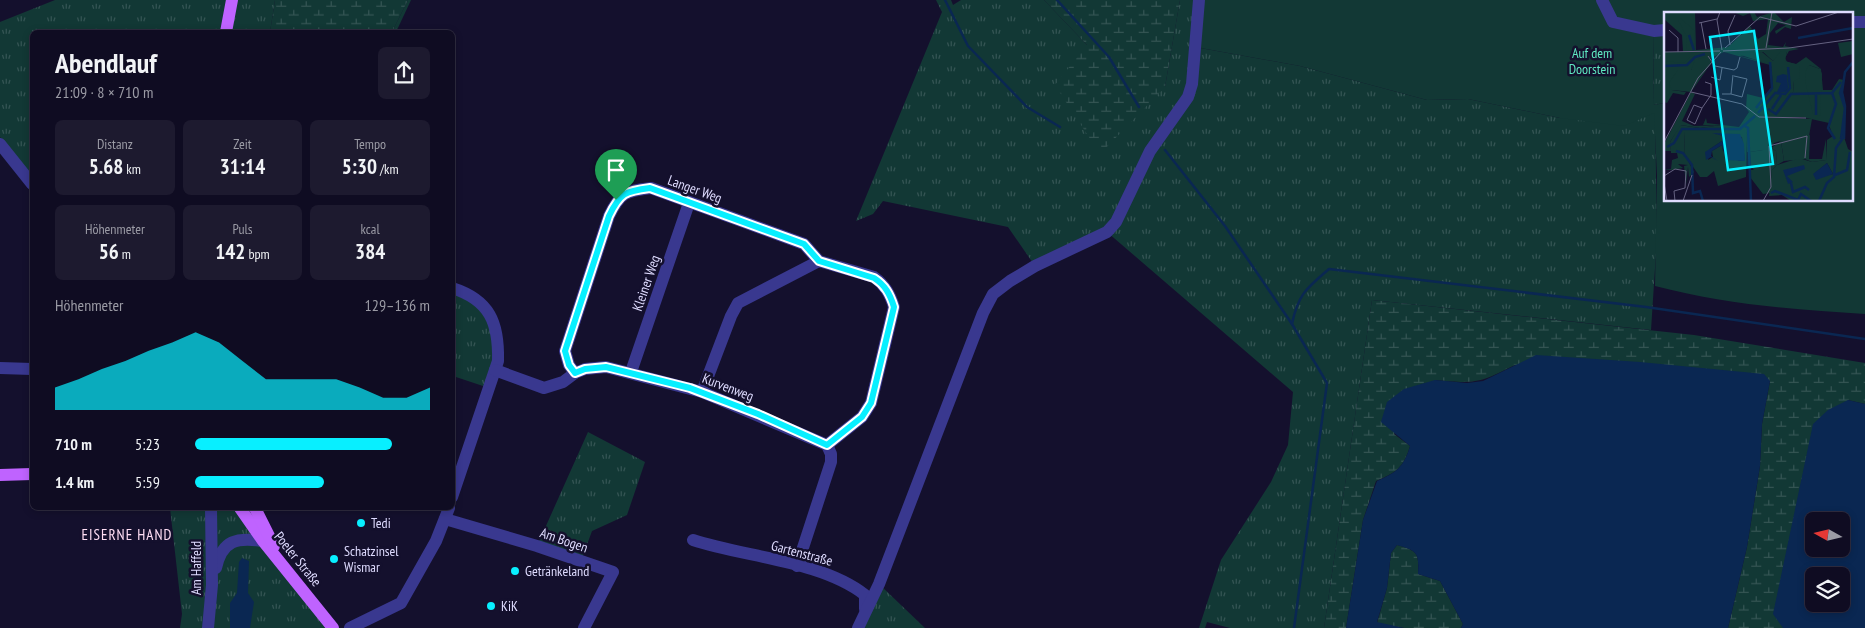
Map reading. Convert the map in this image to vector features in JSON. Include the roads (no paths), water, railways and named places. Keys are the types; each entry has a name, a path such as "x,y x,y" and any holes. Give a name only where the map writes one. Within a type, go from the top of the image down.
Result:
{"main road":[{"path":"226,30 232,0"},
{"path":"0,476 30,474"},
{"name":"Poeler Straße","path":"241,510 263,541 280,559 334,628"},
{"path":"256,510 280,559"}],"street":[{"path":"858,628 879,584 983,313 993,294 1035,266 1107,232 1116,222 1158,136 1188,97 1192,84 1199,0"},
{"path":"1602,0 1613,22 1654,31 1664,30"},
{"path":"1852,22 1865,22"},
{"path":"0,144 30,182"},
{"name":"Langer Weg","path":"575,373 569,365 565,351 609,216 616,200 624,193 650,188 804,244 819,261 874,278 882,283 890,294 894,307 871,403 862,417 827,445"},
{"name":"Kleiner Weg","path":"630,372 690,203"},
{"path":"702,392 738,302 819,261"},
{"path":"455,290 481,304 494,319 499,340 498,360 455,488"},
{"name":"Kurvenweg","path":"495,370 544,388 563,382 575,373 585,369 606,367 630,372 702,392 827,445"},
{"path":"0,368 30,369"},
{"path":"797,566 831,462 831,454 827,445"},
{"name":"Am Haffeld","path":"208,628 212,585 211,510"},
{"path":"350,628 401,603 436,541 447,513"},
{"name":"Am Bogen","path":"447,513 613,572 584,628"},
{"path":"212,585 219,555 229,543 239,539 263,541"},
{"name":"Gartenstraße","path":"693,540 797,566 850,583 864,595 866,609"}],"water":[{"path":"1536,355 1640,362 1764,374 1770,381 1762,424 1760,466 1747,547 1728,628 1461,628 1463,624 1440,581 1418,574 1416,554 1409,549 1397,545 1391,553 1387,588 1377,622 1404,628 1346,628 1363,520 1377,481 1394,472 1402,464 1410,446 1381,422 1387,402 1404,389 1435,380 1467,383 1483,381"},
{"path":"1848,400 1865,404 1865,628 1783,628 1773,614 1813,424 1828,410"},
{"path":"242,558 249,561 248,593 254,602 250,628 230,628 230,603 237,593 239,562"}],"waterway":[{"path":"945,0 968,46 1027,107 1060,127"},
{"path":"1057,0 1109,57 1139,107"},
{"path":"1165,150 1225,226 1292,324 1327,383 1294,628"},
{"path":"1292,324 1297,305 1305,292 1329,269 1646,307 1865,339"}],"place":[{"name":"Tedi","path":"361,523"},
{"name":"Schatzinsel Wismar","path":"334,559"},
{"name":"Getränkeland","path":"515,571"},
{"name":"KiK","path":"491,606"}],"district":[{"name":"EISERNE HAND","path":"127,534"}],"park label":[{"name":"Auf dem Doorstein","path":"1592,62"}]}
